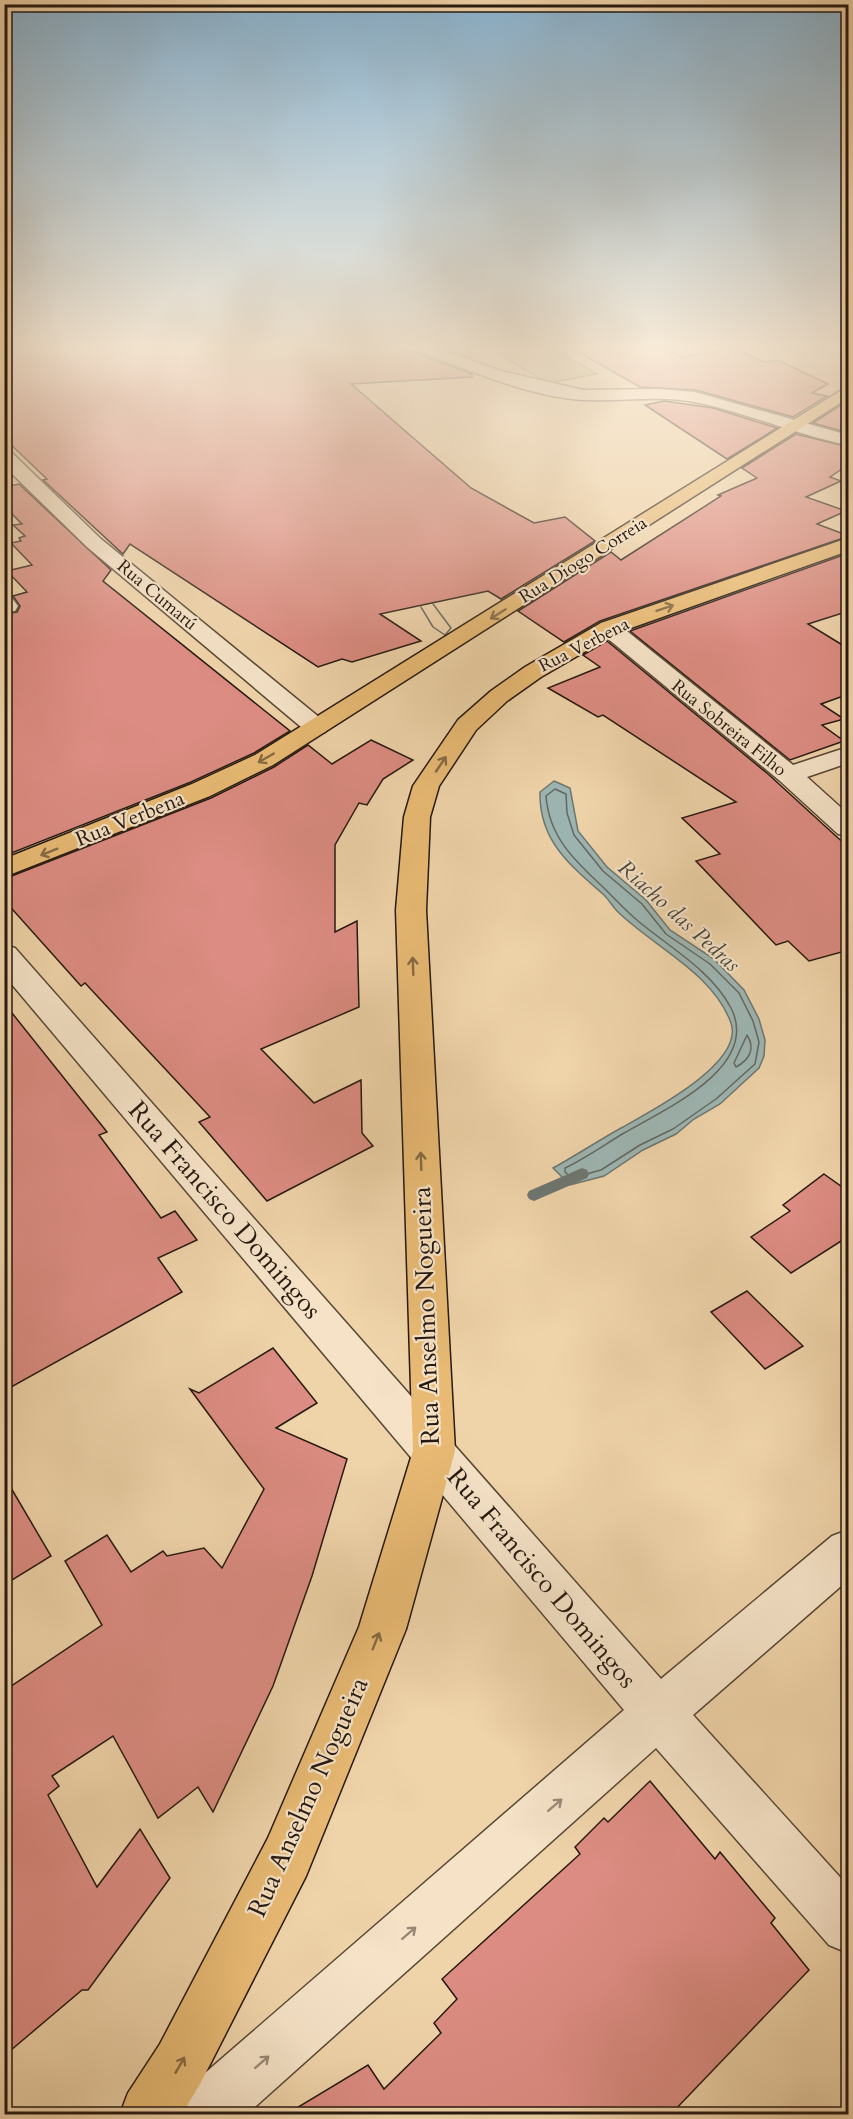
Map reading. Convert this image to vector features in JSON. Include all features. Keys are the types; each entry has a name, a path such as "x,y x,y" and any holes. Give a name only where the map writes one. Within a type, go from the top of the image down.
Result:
{"main road":[{"name":"Rua Diogo Correia","path":"316,727 761,447"},
{"name":"Rua Verbena","path":"417,817 426,786 467,725 532,672 609,628 849,544"},
{"name":"Rua Verbena","path":"4,869 201,790 264,760 316,727"},
{"name":"Rua Anselmo Nogueira","path":"149,2115 180,2064 287,1857 381,1629 434,1451 411,910 417,817"}],"street":[{"name":"Rua Cumarú","path":"4,455 94,543 316,727"},
{"name":"Rua Sobreira Filho","path":"609,628 701,706 789,775 849,828"},
{"path":"789,775 849,755"},
{"name":"Rua Francisco Domingos","path":"4,955 658,1713 849,1926"},
{"path":"202,2115 658,1713 849,1551"}],"water":[{"path":"554,781 570,788 578,831 607,867 646,900 670,930 714,959 744,990 759,1019 765,1040 764,1056 759,1068 720,1104 694,1119 676,1134 643,1150 604,1176 570,1185 553,1168 654,1110 693,1084 724,1054 732,1038 731,1023 711,989 681,962 632,925 559,851 545,825 541,809 540,792"}],"building":[{"path":"13,447 424,447 471,488 534,523 565,517 595,541 501,599 488,591 380,614 421,641 352,662 342,659 318,667 130,544 123,554 43,480 47,479"},
{"path":"709,447 747,447 727,459"},
{"path":"776,447 849,447 849,464 830,477 841,481 806,497 846,511 817,524 849,536 600,621 564,642 518,611 611,552 621,560 721,496 718,495 757,478 742,468"},
{"path":"19,484 111,570 103,581 290,731 254,753 191,782 4,856 4,614 17,612 20,606 13,596 27,592 7,571 32,565 11,543 21,541 19,538 25,536 13,525 22,524 4,506 4,487"},
{"path":"849,553 849,611 808,624 849,649 849,694 821,704 844,719 822,725 844,741 790,760 630,631"},
{"path":"607,641 768,774 849,848 849,950 809,961 788,941 776,945 696,861 720,854 682,818 736,802 603,715 598,717 548,688 600,667 583,655"},
{"path":"371,740 413,760 383,779 367,805 359,803 335,845 335,932 357,921 359,1007 261,1049 314,1103 361,1080 362,1133 373,1146 267,1201 199,1122 210,1117 85,983 81,986 4,900 4,879 211,798 274,767 308,745 332,764"},
{"path":"4,1003 107,1132 99,1135 161,1218 175,1211 197,1240 158,1258 182,1292 4,1391"},
{"path":"824,1174 849,1192 849,1236 791,1273 751,1237 790,1211 783,1205"},
{"path":"747,1291 803,1346 765,1369 711,1312"},
{"path":"273,1348 317,1403 276,1428 347,1459 312,1576 273,1686 213,1812 198,1787 158,1818 113,1736 52,1776 59,1786 48,1795 97,1887 140,1829 170,1878 88,1990 82,1990 4,2056 4,1691 102,1625 65,1561 107,1535 131,1572 163,1551 167,1556 204,1548 222,1568 264,1489 190,1389 199,1393"},
{"path":"4,1476 51,1556 4,1585"},
{"path":"650,1781 715,1859 720,1852 775,1918 771,1923 809,1970 670,2115 285,2115 368,2065 384,2089 441,2033 434,2023 457,1999 442,1979 580,1854 575,1847 604,1818 608,1822"}],"waterway":[{"name":"Riacho das Pedras","path":"534,1195 582,1174"}]}
